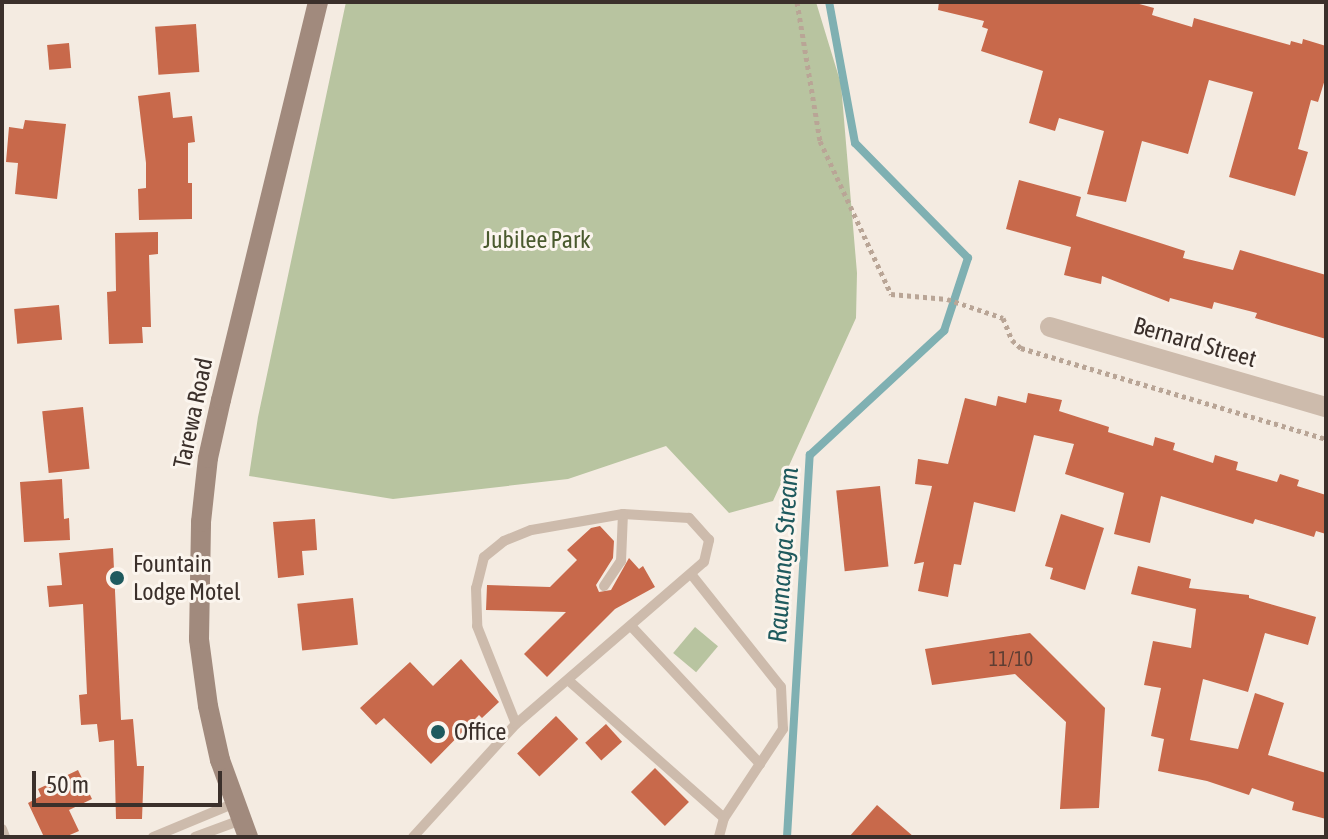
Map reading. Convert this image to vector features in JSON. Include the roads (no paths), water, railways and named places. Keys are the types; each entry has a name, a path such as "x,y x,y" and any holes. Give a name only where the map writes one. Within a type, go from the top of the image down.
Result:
{"main road":[{"name":"Tarewa Road","path":"241,820 211,720 199,639 201,522 208,458 221,400 318,2"}],"street":[{"name":"Bernard Street","path":"1050,327 1326,407"}],"lane":[{"path":"604,586 621,561 623,514"},
{"path":"413,837 516,724 704,562 709,540 689,518 623,514 531,530 504,541 484,557 476,588 477,626 516,724"},
{"path":"691,574 781,687 783,729 724,818 719,837"},
{"path":"631,626 760,764"},
{"path":"568,680 724,818"},
{"path":"153,837 241,820"},
{"path":"195,837 241,820"},
{"path":"2,829 5,837"}],"waterway":[{"name":"Raumanga Stream","path":"787,837 810,455 944,331 968,258 855,143 829,2"}],"place":[{"name":"Fountain Lodge Motel","path":"117,578"},
{"name":"Office","path":"438,732"}],"park label":[{"name":"Jubilee Park","path":"537,240"}]}
